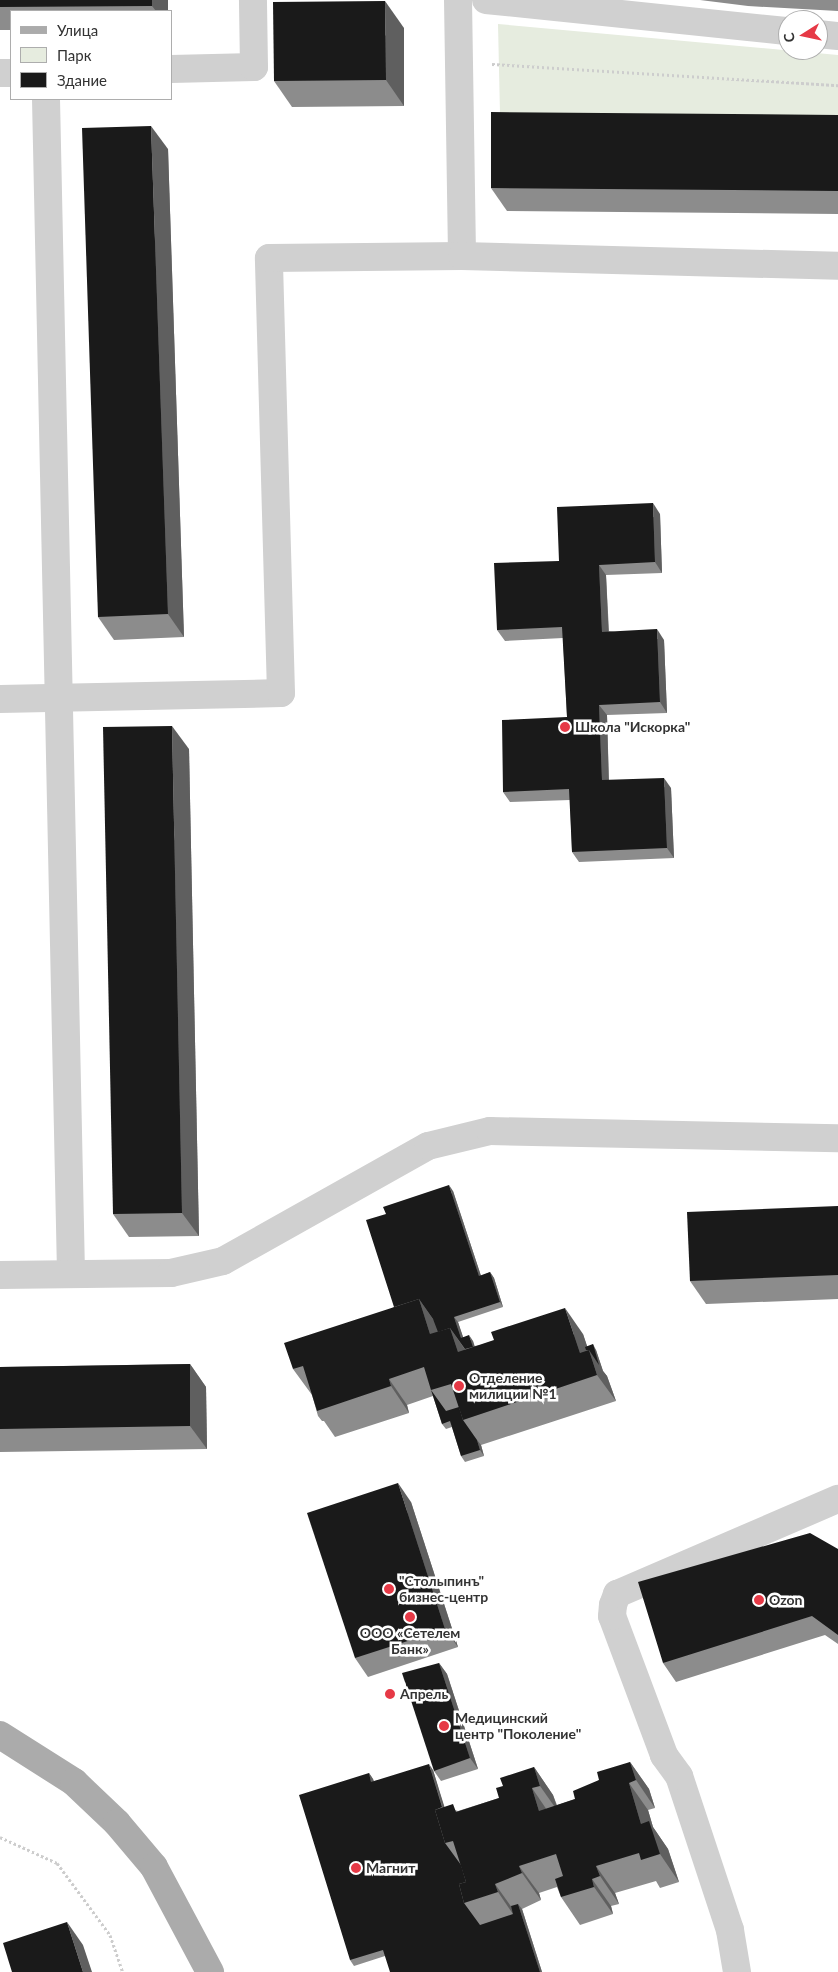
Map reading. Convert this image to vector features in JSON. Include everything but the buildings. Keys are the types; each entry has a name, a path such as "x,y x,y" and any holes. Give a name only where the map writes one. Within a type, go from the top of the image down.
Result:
{"main road":[{"path":"1,1741 74,1782 117,1824 154,1867 210,1972"}],"street":[{"path":"172,69 254,67 254,0"},
{"path":"458,0 462,256"},
{"path":"486,0 778,30"},
{"path":"46,100 71,1274"},
{"path":"0,699 281,693 269,258 462,256 838,266"},
{"path":"0,1275 171,1273 223,1261 428,1146 490,1131 838,1138"},
{"path":"737,1972 730,1930 679,1776 664,1755 612,1616 614,1605 617,1594 838,1499"}],"path":[{"path":"459,62 838,85"},
{"path":"0,1838 57,1863 110,1935 123,1972"}],"green space":[{"path":"498,24 778,50 778,60 828,60 828,54 838,55 838,124 500,114"}],"place":[{"name":"Школа \"Искорка\"","path":"565,727"},
{"name":"Отделение милиции №1","path":"459,1386"},
{"name":"\"Столыпинъ\" бизнес-центр","path":"389,1589"},
{"name":"Ozon","path":"759,1600"},
{"name":"ООО «Сетелем Банк»","path":"410,1617"},
{"name":"Апрель","path":"390,1694"},
{"name":"Медицинский центр \"Поколение\"","path":"444,1726"},
{"name":"Магнит","path":"356,1868"}]}
